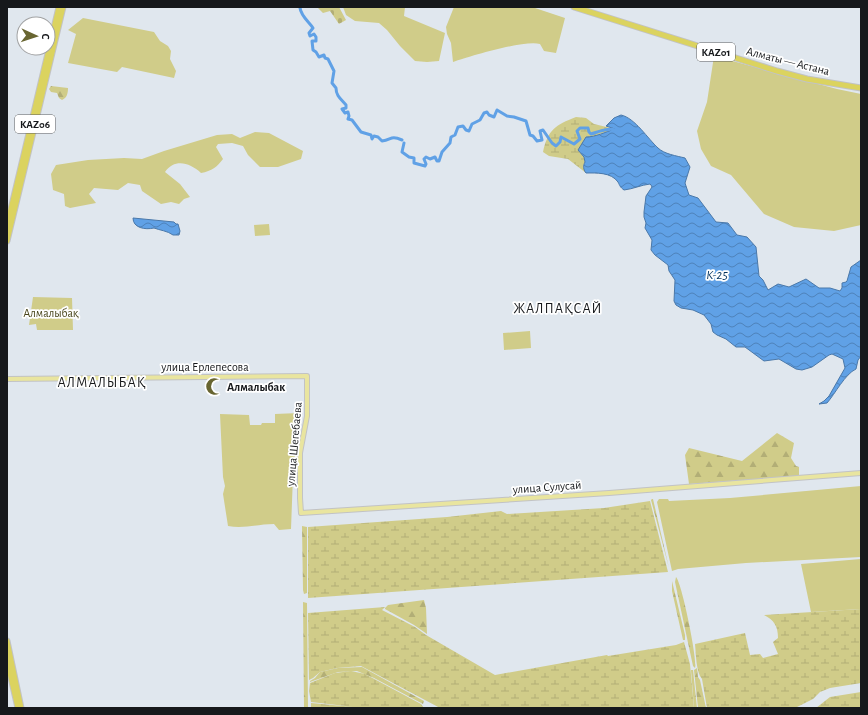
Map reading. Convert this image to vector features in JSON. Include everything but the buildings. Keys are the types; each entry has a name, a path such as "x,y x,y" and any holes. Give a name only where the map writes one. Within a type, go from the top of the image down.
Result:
{"highway":[{"name":"KАZ06","path":"7,226 59,7"},
{"name":"KАZ06","path":"7,241 63,7"},
{"name":"Алматы — Астана","path":"574,7 777,71 807,79 861,88"},
{"path":"7,641 21,708"},
{"path":"7,660 18,708"}],"main road":[{"name":"улица Ерлепесова","path":"7,379 307,376"},
{"name":"улица Шегебаева","path":"301,513 300,453 307,416 307,376"},
{"name":"улица Сулусай","path":"301,513 794,479 861,473"}],"green space":[{"path":"318,7 339,7 346,20 339,24 330,11 323,13"},
{"path":"343,7 405,7 404,16 445,33 439,61 415,61 379,23 355,21 346,15"},
{"path":"454,7 532,7 565,18 556,53 544,51 540,44 532,43 497,49 453,62 451,43 446,27"},
{"path":"83,18 154,32 160,41 168,46 171,51 170,59 176,71 174,78 122,67 117,72 68,63 76,34 68,30"},
{"path":"714,56 861,94 861,225 834,231 794,227 764,214 731,175 711,166 701,149 697,131 707,102"},
{"path":"51,86 68,88 66,97 62,100 59,98 57,93 51,92 49,89"},
{"path":"576,117 586,118 594,124 615,129 599,134 590,139 578,150 584,157 585,162 583,166 586,173 568,159 549,156 543,152 550,133 558,126"},
{"path":"255,132 269,133 303,151 301,159 278,167 260,167 248,155 243,146 232,143 218,144 216,147 223,159 211,170 201,173 187,165 178,164 173,165 165,172 180,184 190,197 184,199 179,204 171,202 161,204 142,191 140,185 128,183 118,190 94,188 89,194 96,203 70,208 65,206 64,194 53,190 51,174 56,165 88,160 124,158 142,159 217,135 232,134 240,138"},
{"path":"269,224 270,235 255,236 254,225"},
{"name":"Алмалыбақ","path":"33,297 72,298 73,330 37,330 36,324 29,325"},
{"path":"530,331 531,348 504,350 503,333"},
{"path":"299,413 293,475 291,529 279,530 274,524 240,527 228,526 223,494 225,486 223,477 220,414 249,415 250,425 261,425 262,423 275,423 275,414"},
{"path":"777,433 794,443 791,458 796,466 799,467 799,476 689,484 685,455 689,448 742,461"},
{"path":"861,486 861,557 746,563 678,569 672,571 657,502 659,499 668,499 669,501 730,498"},
{"path":"653,499 669,568 651,500"},
{"path":"650,501 668,572 308,598 308,527 447,517 501,511 507,514 604,508"},
{"path":"302,526 307,527 307,593 304,594 303,590"},
{"path":"861,559 861,609 811,612 801,564"},
{"path":"676,577 679,582 689,622 695,668 693,666 675,582"},
{"path":"672,581 685,640 683,640 672,591"},
{"path":"424,600 426,608 427,634 385,609 388,605"},
{"path":"303,602 307,603 308,708 304,708"},
{"path":"385,607 382,610 415,627 426,635 495,675 607,655 676,645 684,642 690,664 694,708 440,708 361,666 337,668 320,672 309,680 308,613"},
{"path":"861,609 861,683 830,688 820,692 813,699 795,708 707,708 702,679 697,667 695,644 745,633 750,655 760,654 763,658 778,654 773,642 778,638 776,627 773,621 764,615"},
{"path":"362,667 424,701 423,704 374,678 357,671 338,672 310,682 320,672 338,668"},
{"path":"697,668 706,708 698,708 694,670"},
{"path":"691,670 693,670 697,708 694,708"},
{"path":"351,671 365,674 421,704 424,708 311,708 311,703 354,707 311,702 309,691 310,683 335,673"},
{"path":"861,692 861,708 816,708 830,697"}],"water":[{"name":"К-25","path":"621,115 636,124 661,150 685,158 690,167 685,183 689,195 698,198 716,222 728,223 737,235 747,237 756,247 759,276 763,280 768,290 778,284 789,287 806,279 819,288 830,288 840,291 842,288 842,283 847,281 851,267 861,260 861,356 858,360 856,369 848,375 827,403 819,404 829,396 845,368 843,359 832,354 812,367 802,370 796,369 779,359 764,361 745,347 736,347 726,339 713,332 711,324 704,315 676,305 674,301 675,280 669,271 668,265 651,250 652,240 645,228 646,223 644,212 646,196 652,187 651,185 624,190 611,176 586,173 584,170 584,157 578,150 586,137 615,129 606,126 614,118"},
{"path":"133,218 174,222 178,224 180,231 179,235 173,235 154,228 140,228 135,224"}],"waterway":[{"path":"301,7 302,14 313,28 309,33 310,36 314,34 316,37 316,41 312,41 313,50 319,57 324,55 325,58 328,59 334,71 332,83 336,88 338,95 346,105 346,108 342,109 345,113 348,112 348,119 352,120 361,132 371,135 372,139 374,136 378,137 382,141 393,138 402,140"},
{"path":"404,143 402,152 409,157 414,158 414,163 425,166 426,164 424,159 426,157 430,159 435,157 437,161 439,161 442,152 450,143 451,137 455,135 458,127 463,126 469,131 472,124 480,120 484,113 487,112 489,115 494,117 497,110 507,116 526,121 530,135 537,141 542,140 540,131 543,130 552,143 556,146 560,142 561,137 574,144 580,139 577,131 580,128 588,128 591,134 608,129 619,131"}],"place":[{"name":"Алмалыбак","path":"214,387"}],"district":[{"name":"ЖАЛПАҚСАЙ","path":"558,308"},
{"name":"АЛМАЛЫБАҚ","path":"102,382"}]}
